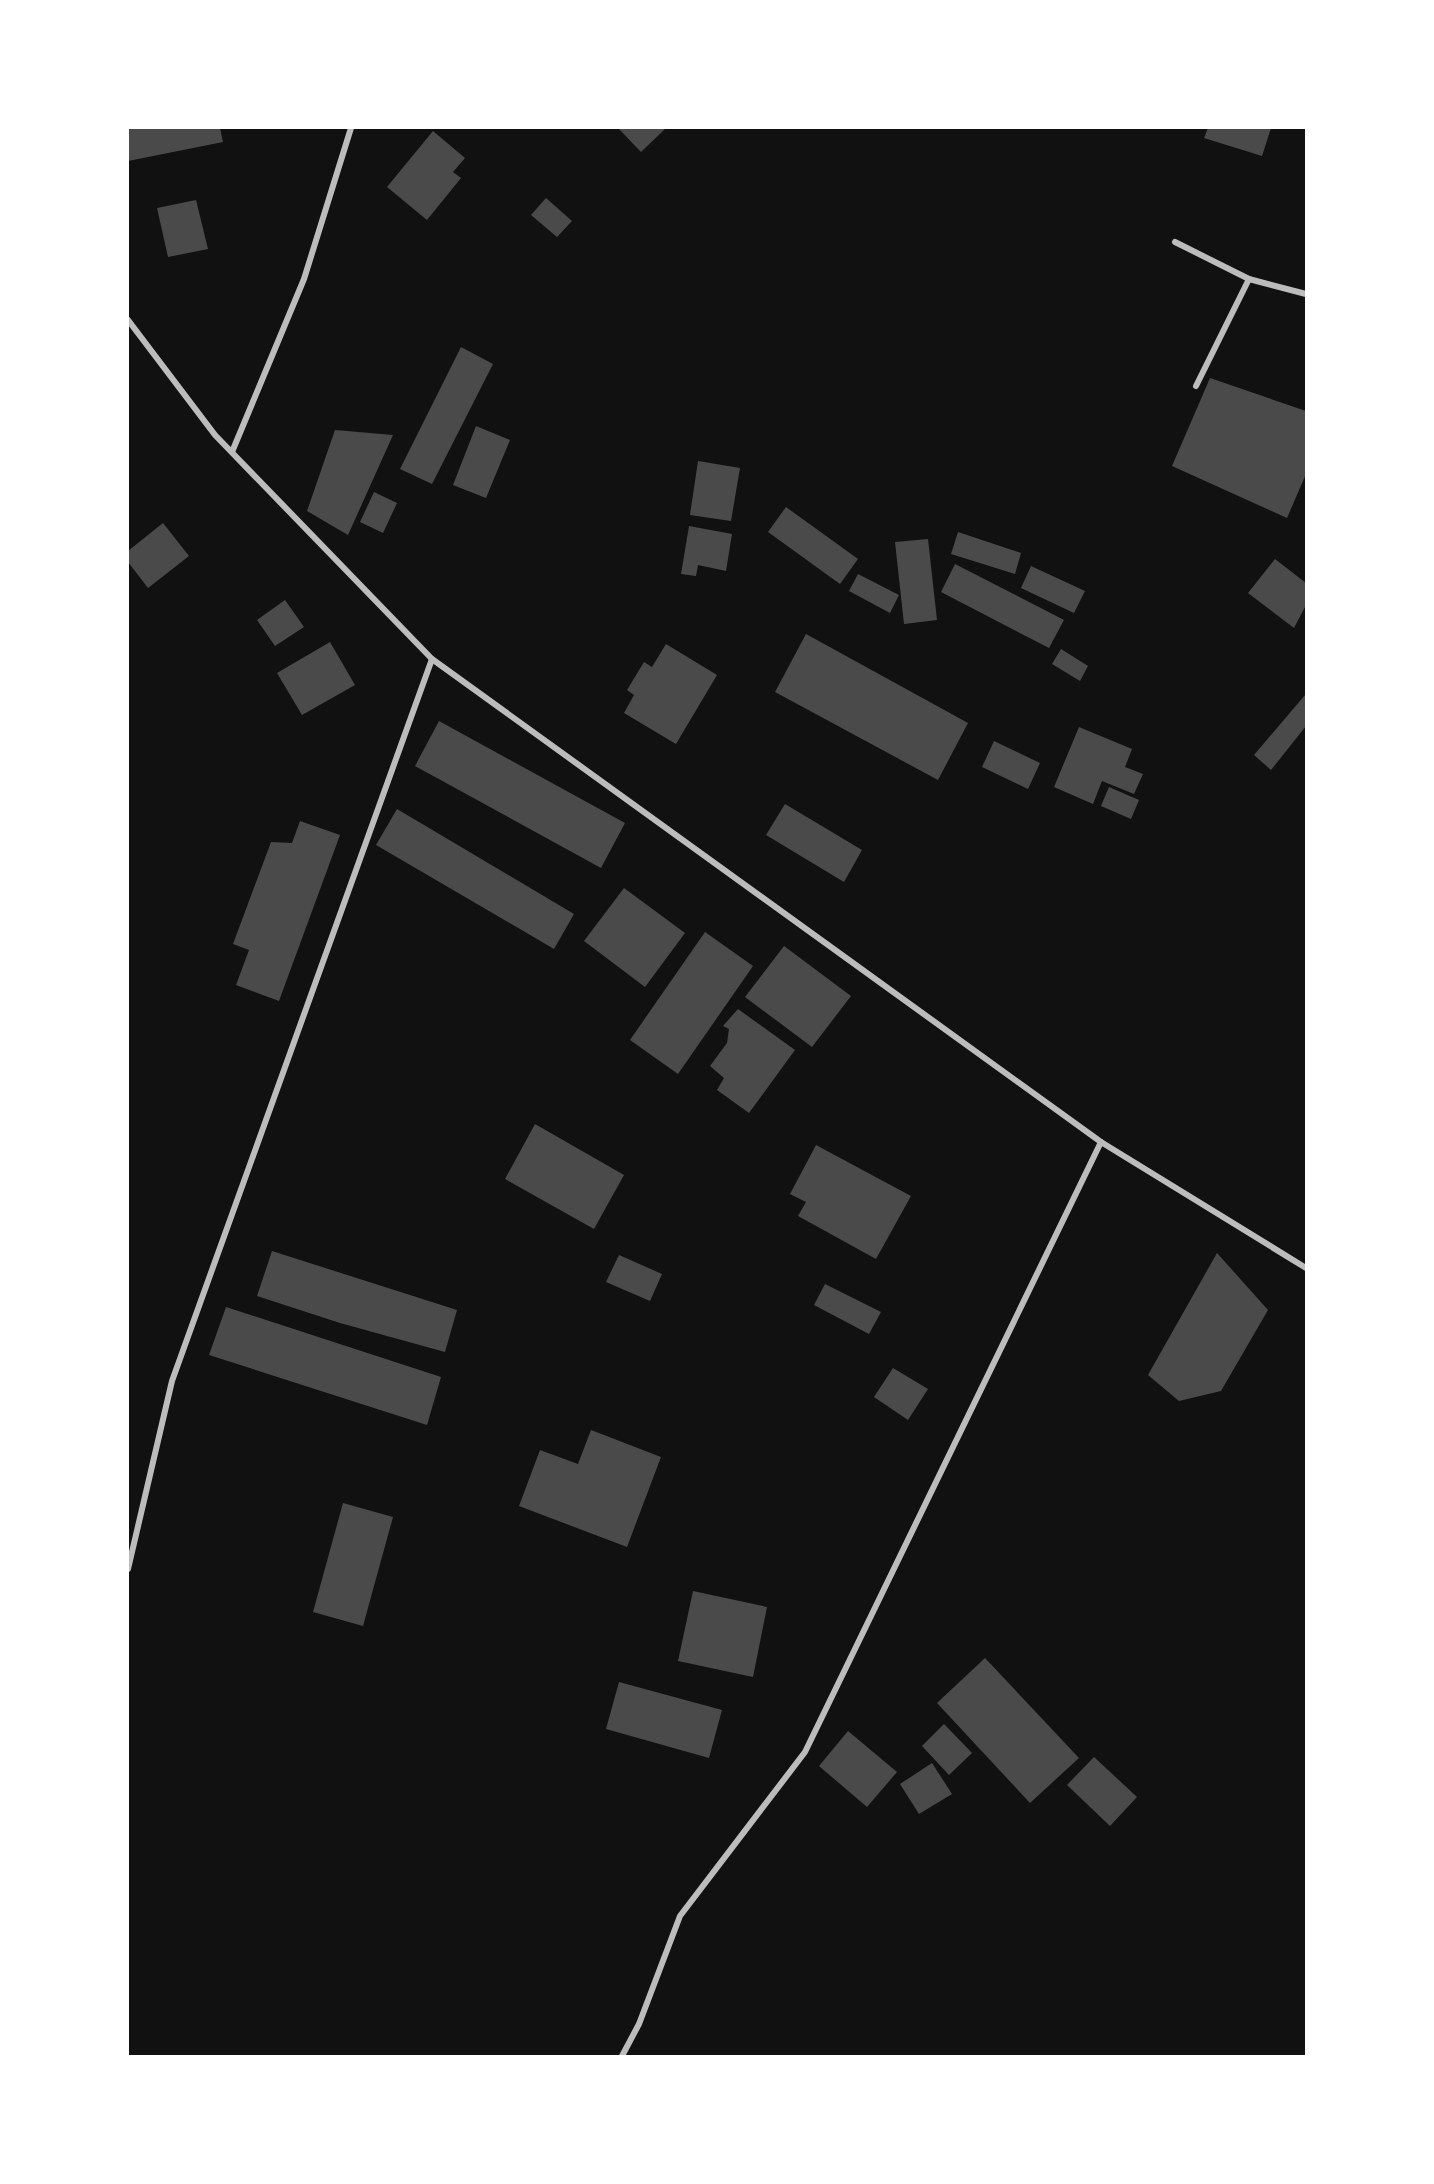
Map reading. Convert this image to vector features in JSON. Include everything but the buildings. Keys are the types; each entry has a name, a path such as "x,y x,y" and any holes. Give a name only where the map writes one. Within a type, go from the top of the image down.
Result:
{"street":[{"path":"232,452 304,279 351,128"},
{"path":"1175,242 1249,279 1306,294"},
{"path":"1196,386 1249,279"},
{"path":"128,320 215,435 432,659 1101,1142 1306,1268"},
{"path":"128,1569 172,1381 432,659"},
{"path":"622,2056 639,2024 680,1916 805,1752 1101,1142"}]}
